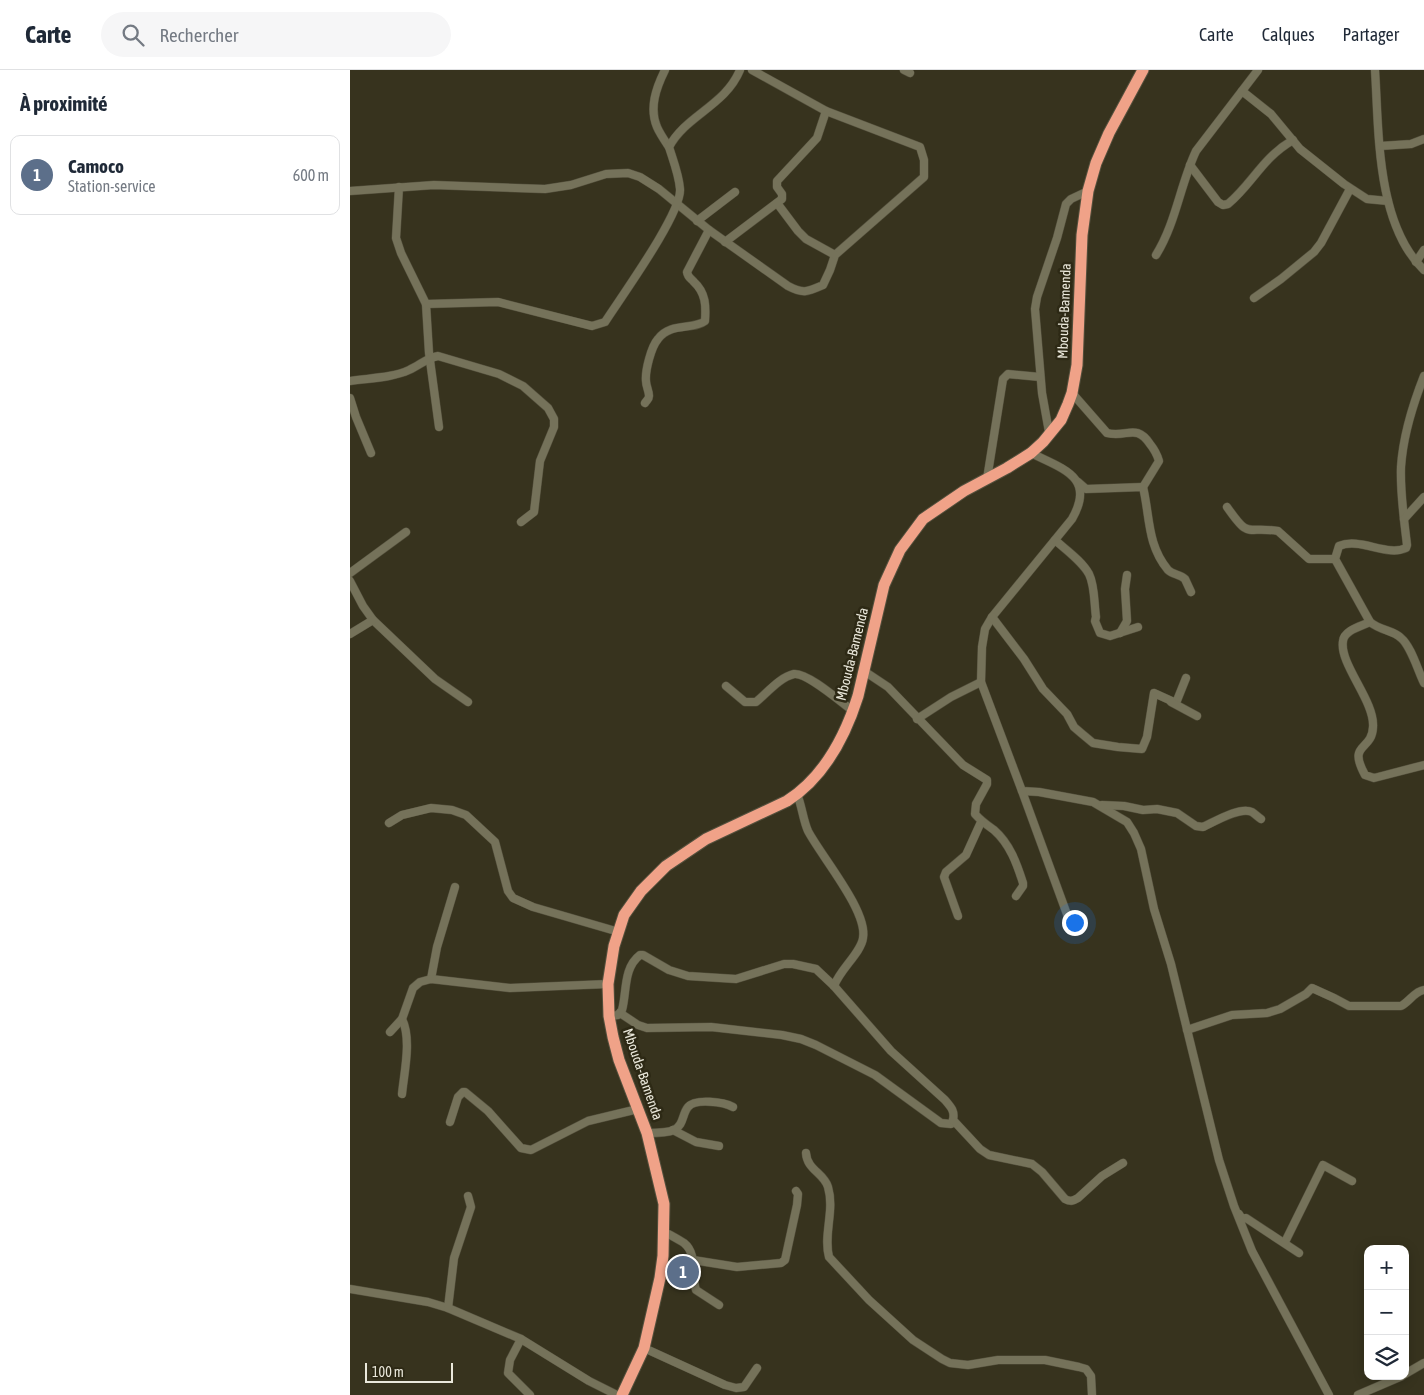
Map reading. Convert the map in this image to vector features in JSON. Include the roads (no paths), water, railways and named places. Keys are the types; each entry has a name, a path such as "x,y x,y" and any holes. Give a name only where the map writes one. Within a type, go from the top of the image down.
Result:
{"highway":[{"name":"Mbouda-Bamenda","path":"622,1395 644,1348 660,1278 663,1256 664,1204 647,1134 619,1060 614,1014 608,984 614,946 624,915 641,891 666,866 706,839 756,816 797,794 817,776 834,752 854,711 884,585 900,550 923,520 964,491 1007,468 1031,452 1043,442 1049,432 1061,420 1072,393 1077,365 1082,235 1088,191 1096,164 1109,133 1142,70"}],"street":[{"path":"426,304 498,302 592,326 605,322 664,230 676,205 680,189 669,148 657,127 653,113 656,89 664,70"},
{"path":"669,148 675,136 706,109 722,98 735,82 740,70"},
{"path":"350,191 434,185 545,189 571,185 606,174 628,173 640,177 659,189 676,205 725,242 799,292 808,291 823,285 834,255 924,176 924,160 920,147 826,111 752,70"},
{"path":"1156,255 1171,227 1190,164 1196,151 1258,70"},
{"path":"1375,70 1381,167 1388,201 1401,235 1416,262 1424,270"},
{"path":"1242,91 1271,114 1308,156 1350,189 1367,200 1388,201"},
{"path":"725,242 783,197 776,184 777,181 817,138 826,111"},
{"path":"1380,146 1411,144 1424,139"},
{"path":"1190,164 1218,202 1223,205 1228,204 1268,158 1292,140"},
{"path":"399,187 396,229 398,246 426,304 430,357 439,427"},
{"path":"1254,298 1314,252 1350,189"},
{"path":"1049,432 1040,377 1035,322 1037,297 1057,238 1066,204 1071,199 1088,191"},
{"path":"697,221 735,192"},
{"path":"777,203 806,239 834,255"},
{"path":"645,402 649,395 646,388 646,371 657,340 673,328 700,324 705,321 705,296 686,272 709,230"},
{"path":"1416,262 1424,250"},
{"path":"350,381 400,373 410,370 430,357 438,356 450,358 498,374 523,386 548,408 554,419 554,427 540,461 533,513 521,522"},
{"path":"987,479 1003,379 1008,374 1040,377"},
{"path":"1424,376 1403,449 1401,469 1406,548 1401,551 1347,542 1339,546 1335,559 1370,622 1378,628 1402,638 1408,646 1424,683"},
{"path":"1072,393 1107,433 1114,435 1137,432 1144,436 1158,456 1159,461 1143,487 1149,530 1156,549 1169,570 1185,579 1191,592"},
{"path":"350,398 371,452"},
{"path":"1031,452 1069,472 1086,489 1143,487"},
{"path":"1072,928 981,682 982,647 985,630 992,617 1072,520 1081,498 1078,482"},
{"path":"1404,519 1424,497"},
{"path":"1228,507 1244,529 1278,531 1309,559 1335,559"},
{"path":"350,572 406,532"},
{"path":"1055,540 1083,565 1092,581 1095,621 1100,633 1110,636 1138,627"},
{"path":"1120,633 1128,621 1125,589 1127,575"},
{"path":"351,587 373,620 434,679 468,702"},
{"path":"992,617 1024,659 1043,689 1067,714 1074,727 1093,743 1142,748 1147,737 1154,693"},
{"path":"350,634 373,620"},
{"path":"1370,622 1347,633 1342,643 1345,656 1372,719 1372,734 1360,749 1358,761 1365,775 1369,777 1424,765"},
{"path":"864,671 888,687 963,765 987,780 975,814 981,822 995,831 1006,844 1016,862 1023,883 1016,896"},
{"path":"726,686 746,702 756,702 782,680 793,674 799,674 854,711"},
{"path":"1154,693 1176,703 1186,678"},
{"path":"918,719 951,697 981,682"},
{"path":"1154,693 1197,716"},
{"path":"1022,791 1088,800 1100,805 1127,822 1134,834 1141,849 1154,909 1171,964 1219,1160 1234,1206 1252,1251 1329,1395"},
{"path":"797,794 807,827 856,905 864,933 862,943 838,975 834,986"},
{"path":"1100,805 1124,806 1143,810 1156,809 1177,813 1196,826 1203,827 1246,810 1252,812 1261,820"},
{"path":"389,823 402,815 431,808 452,810 466,815 495,842 508,891 513,898 533,907 619,932"},
{"path":"958,916 944,877 946,872 966,855 981,822"},
{"path":"431,979 437,947 455,887"},
{"path":"640,955 676,973 720,979 736,979 784,964 816,969 834,986 891,1051 945,1100 953,1109 953,1120 951,1124 941,1123 875,1075 825,1049 801,1039 711,1027 647,1028 614,1014 623,1005 630,967 640,955"},
{"path":"390,1032 402,1019 413,988 420,982 431,979 510,988 608,984"},
{"path":"1188,1030 1232,1015 1267,1013 1280,1009 1306,994 1312,988 1349,1006 1401,1006 1406,1004 1420,990 1424,990"},
{"path":"402,1019 406,1028 407,1042 402,1094"},
{"path":"450,1122 458,1097 465,1092 488,1111 521,1148 531,1150 588,1122 638,1109"},
{"path":"647,1134 673,1130 681,1123 686,1108 693,1103 716,1102 733,1106"},
{"path":"953,1120 988,1155 1032,1164 1069,1201 1074,1201 1102,1176 1124,1163"},
{"path":"673,1130 696,1142 719,1146"},
{"path":"806,1153 808,1163 827,1184 829,1190 831,1208 827,1247 829,1256 869,1300 913,1340 942,1360 950,1363 968,1365 998,1360 1045,1360 1086,1369 1091,1376 1092,1395"},
{"path":"1285,1242 1323,1165 1352,1181"},
{"path":"693,1260 737,1267 785,1260 798,1205 798,1194 796,1191"},
{"path":"448,1308 454,1258 471,1207 468,1196"},
{"path":"1234,1206 1242,1219 1246,1218 1255,1222 1298,1253"},
{"path":"663,1231 684,1243 688,1248 693,1260 696,1290 719,1304"},
{"path":"350,1289 428,1302 448,1308 521,1339 590,1382 617,1395"},
{"path":"521,1339 510,1360 508,1373 530,1395"},
{"path":"644,1348 725,1385 736,1388 744,1387 756,1368"},
{"path":"1409,1372 1424,1363"},
{"path":"1358,1395 1393,1380"}],"place":[{"name":"Camoco","path":"683,1272"}]}
